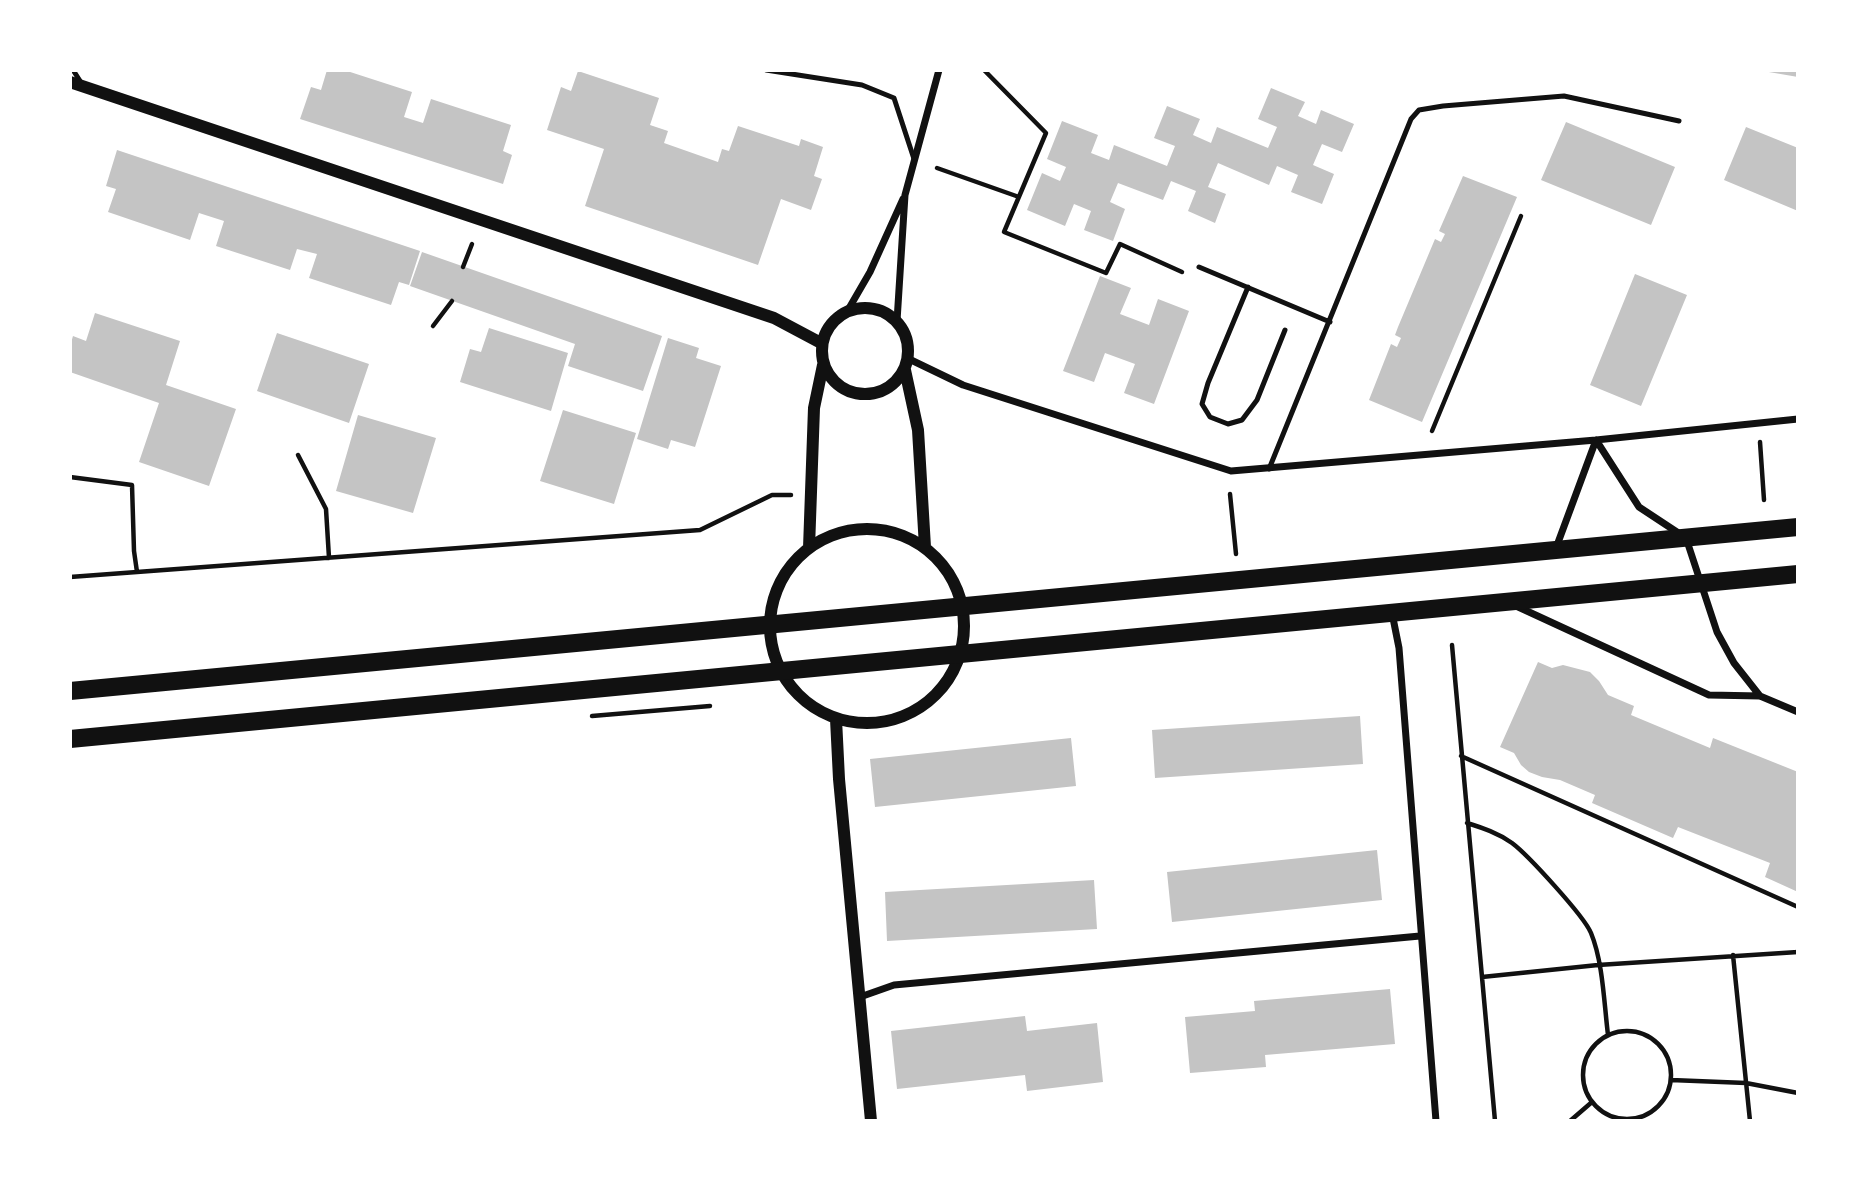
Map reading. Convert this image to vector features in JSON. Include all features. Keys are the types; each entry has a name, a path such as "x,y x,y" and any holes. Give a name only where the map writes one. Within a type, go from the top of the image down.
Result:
{"main road":[{"path":"70,691 1798,527"},
{"path":"70,739 1798,574"}],"street":[{"path":"897,321 905,195 939,70"},
{"path":"70,82 774,318 821,342"},
{"path":"809,548 814,408 823,365 821,342 831,323 848,310 870,272 905,195"},
{"path":"848,310 874,308 897,321 908,338 907,365 918,430 925,547"},
{"path":"823,365 838,386 862,395 888,389 907,365"},
{"path":"907,365 1231,471 1596,440 1798,419"},
{"path":"1596,440 1639,507 1686,538 1717,632 1734,663 1760,696"},
{"path":"1555,550 1596,440"},
{"path":"888,530 925,547 949,573 963,605 961,653 943,688 913,713 875,724 836,719 803,701 780,670 769,625 774,596 788,569 809,548 847,531 888,530"},
{"path":"1505,601 1709,695 1760,696 1798,712"},
{"path":"1392,612 1399,648 1419,936 1436,1121"},
{"path":"836,719 839,779 871,1121"},
{"path":"860,997 894,985 1419,936"}],"lane":[{"path":"73,70 84,87"},
{"path":"766,70 862,85 894,98 914,159"},
{"path":"1269,469 1411,119 1419,110 1564,96 1679,121"},
{"path":"1199,267 1330,322"},
{"path":"1248,287 1208,383 1202,404 1210,417 1228,424 1242,420 1257,400 1285,330"}],"path":[{"path":"984,70 1046,133 1004,232 1106,273 1120,244 1181,272 1199,267"},
{"path":"937,168 1019,198"},
{"path":"1432,430 1521,216"},
{"path":"464,267 472,244"},
{"path":"433,326 452,301"},
{"path":"1760,434 1764,500"},
{"path":"298,455 326,509 329,558"},
{"path":"70,477 132,485 136,572"},
{"path":"1230,494 1236,554"},
{"path":"70,577 700,530 772,495 812,496"},
{"path":"1452,645 1495,1121"},
{"path":"1461,756 1798,907"},
{"path":"1467,823 1491,831 1513,844 1559,891 1590,931 1608,1035"},
{"path":"1482,977 1598,965 1798,952"},
{"path":"1733,955 1750,1121"},
{"path":"1634,1031 1647,1035 1658,1043 1671,1066 1671,1080 1667,1094 1658,1107 1646,1115 1631,1119 1616,1118 1602,1112 1592,1102 1583,1077 1584,1064 1589,1052 1608,1035 1634,1031"},
{"path":"1671,1080 1746,1083 1798,1093"},
{"path":"1570,1121 1592,1102"}],"building":[{"path":"327,70 344,70 412,92 404,117 423,123 431,99 511,125 503,151 512,155 503,184 300,119 311,87 321,90"},
{"path":"1798,70 1798,77 1763,71"},
{"path":"578,71 659,98 650,125 668,131 664,143 718,162 722,149 729,151 738,126 799,146 801,139 823,147 814,176 822,179 811,210 781,199 758,265 585,206 604,149 547,130 561,87 571,91"},
{"path":"1271,88 1305,102 1298,116 1316,124 1321,110 1354,124 1342,152 1322,144 1313,165 1334,174 1322,204 1291,192 1298,175 1277,166 1269,185 1218,163 1208,187 1226,194 1215,223 1188,211 1196,191 1171,181 1163,200 1118,183 1110,202 1125,209 1113,241 1084,230 1091,211 1074,204 1065,226 1027,210 1042,173 1060,181 1066,167 1047,159 1062,121 1098,135 1091,153 1109,160 1114,145 1167,166 1175,146 1154,138 1167,106 1200,119 1193,135 1211,143 1217,127 1268,148 1277,127 1258,119"},
{"path":"1566,122 1675,167 1651,225 1541,180"},
{"path":"1746,127 1798,148 1798,211 1724,180"},
{"path":"117,150 420,251 409,285 399,282 391,305 309,278 317,254 297,249 290,270 216,246 224,221 199,213 190,240 108,212 116,189 106,186"},
{"path":"1463,176 1517,197 1422,422 1369,400 1391,344 1397,347 1401,338 1395,335 1435,239 1441,242 1445,234 1439,231"},
{"path":"422,252 662,336 643,391 568,366 575,344 410,286"},
{"path":"1635,274 1687,295 1641,406 1590,385"},
{"path":"1100,276 1131,288 1120,314 1149,325 1158,299 1189,311 1154,404 1124,393 1135,364 1105,353 1094,382 1063,371"},
{"path":"95,313 180,341 166,385 236,409 209,486 139,462 159,403 70,372 70,346 73,336 86,341"},
{"path":"489,328 568,353 551,411 460,382 470,349 481,352"},
{"path":"277,333 369,364 349,423 257,391"},
{"path":"668,338 699,348 696,358 721,366 695,447 671,440 668,449 637,439"},
{"path":"563,410 636,433 614,504 540,481"},
{"path":"358,415 436,438 413,513 336,491"},
{"path":"1538,662 1552,668 1563,665 1590,672 1608,695 1634,706 1631,715 1710,748 1713,738 1798,772 1798,892 1765,877 1770,863 1678,827 1673,838 1592,803 1595,795 1560,780 1529,772 1514,753 1500,747"},
{"path":"1360,716 1363,764 1155,778 1152,730"},
{"path":"1071,738 1076,786 875,807 870,759"},
{"path":"1377,850 1382,900 1172,922 1167,872"},
{"path":"1094,880 1097,929 887,941 885,892"},
{"path":"1390,989 1395,1044 1265,1055 1266,1067 1190,1073 1185,1017 1255,1011 1254,1001"},
{"path":"1025,1016 1027,1031 1097,1023 1103,1082 1027,1091 1025,1075 897,1089 891,1031"}]}
